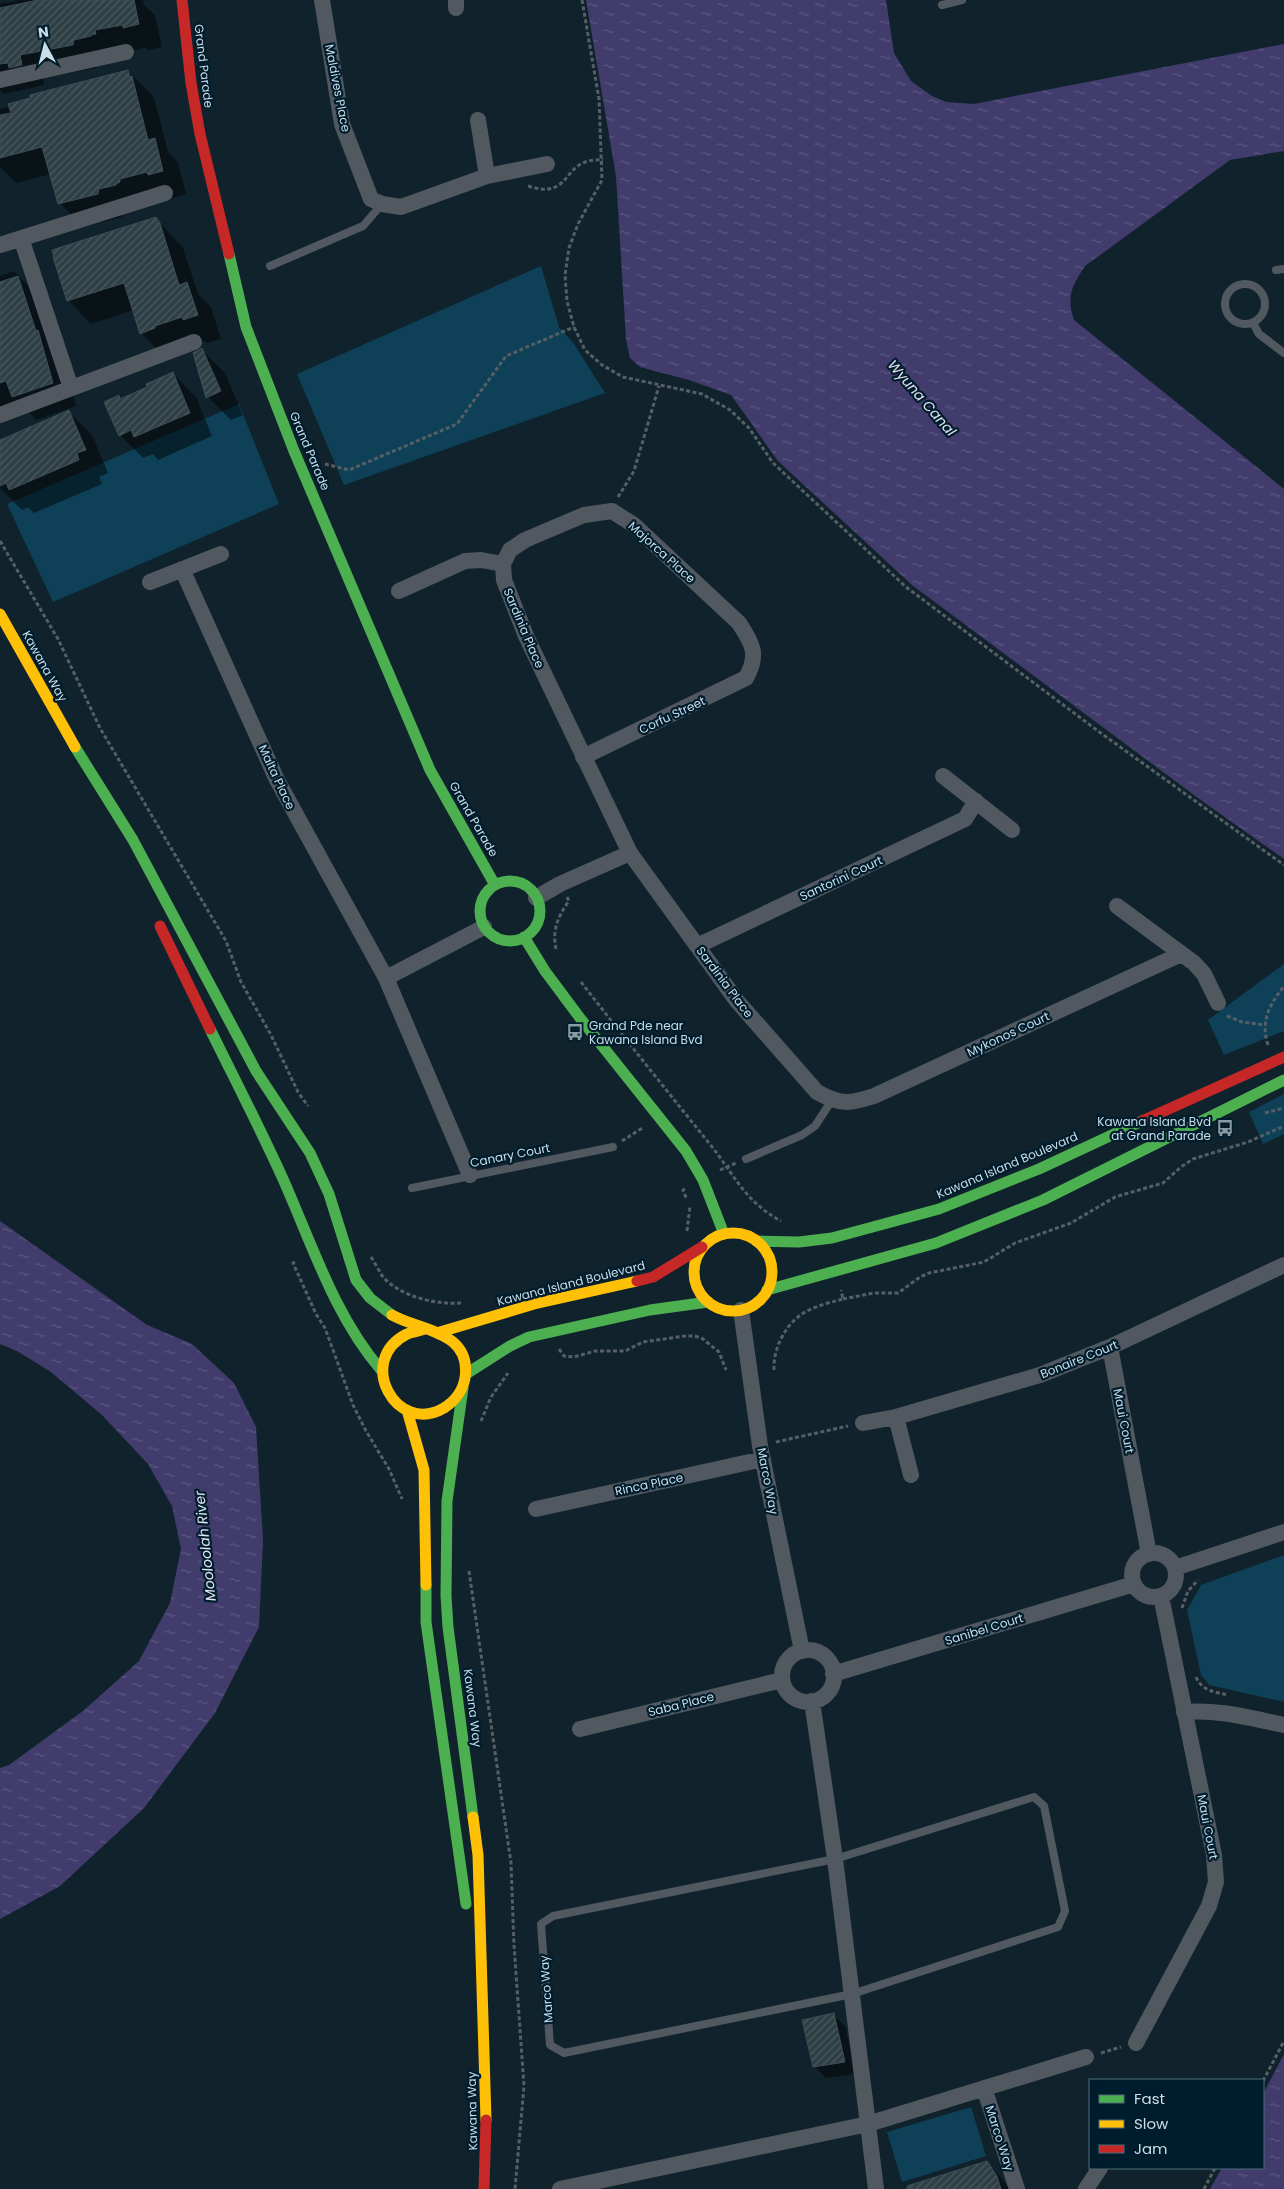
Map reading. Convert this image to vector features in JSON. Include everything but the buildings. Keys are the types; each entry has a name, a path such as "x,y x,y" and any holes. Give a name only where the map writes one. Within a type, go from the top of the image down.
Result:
{"main road":[{"name":"Grand Parade","path":"182,0 191,83 200,134 246,327 294,451 430,770 495,885"},
{"name":"Kawana Way","path":"0,614 66,731"},
{"path":"66,731 110,825"},
{"path":"66,731 131,837 258,1073 305,1143 326,1186 357,1282 373,1300 399,1319 425,1329 440,1332 453,1340 461,1350 465,1361 466,1374 463,1388 455,1400 439,1410 420,1413 407,1410 395,1402 387,1391 381,1370 362,1348 327,1282 279,1170 154,914"},
{"path":"504,882 523,885 531,890 536,898 539,916 531,932 524,937 516,940 498,939 484,927 481,920 481,904 488,890 495,885 504,882"},
{"path":"524,937 545,971 580,1018 686,1151 703,1180 724,1234"},
{"name":"Kawana Island Boulevard","path":"756,1241 794,1242 830,1239 932,1212 1030,1173 1207,1089 1284,1057"},
{"path":"767,1290 936,1243 1043,1200 1284,1080"},
{"path":"724,1234 737,1234 756,1241 765,1251 770,1263 771,1276 767,1290 760,1299 741,1310 730,1311 718,1308 700,1294 695,1283 696,1259 702,1247 712,1239 724,1234"},
{"name":"Kawana Island Boulevard","path":"440,1332 534,1304 653,1277 702,1247"},
{"path":"466,1374 488,1362 510,1346 529,1337 650,1310 708,1302"},
{"path":"381,1370 386,1353 392,1343 402,1335 425,1329"},
{"name":"Kawana Way","path":"463,1388 447,1501 446,1596 448,1627 478,1856 487,2138 484,2189"},
{"name":"Kawana Way","path":"407,1410 424,1470 426,1622 484,2033"}],"street":[{"name":"Maldives Place","path":"322,0 342,124 371,199 382,204"},
{"path":"0,80 126,52"},
{"path":"478,120 487,176"},
{"path":"382,204 401,207 487,176 547,164"},
{"path":"0,245 164,193"},
{"path":"21,238 71,388"},
{"path":"0,415 194,342"},
{"path":"399,591 465,561 481,560 503,564 510,550 526,540 584,515 612,511"},
{"name":"Majorca Place","path":"612,511 634,525 739,623 752,642 754,665"},
{"path":"150,582 221,554"},
{"name":"Sardinia Place","path":"503,564 504,580 509,597 630,853 737,1002 817,1092 832,1100"},
{"name":"Malta Place","path":"182,569 277,780 386,978 470,1175"},
{"name":"Corfu Street","path":"583,757 732,686 746,678 754,665"},
{"path":"944,776 1012,830"},
{"name":"Santorini Court","path":"698,946 965,819 976,801"},
{"path":"536,898 560,884 630,853"},
{"path":"1117,906 1194,963 1204,974 1218,1004"},
{"path":"386,978 484,927"},
{"name":"Mykonos Court","path":"832,1100 852,1103 874,1096 1181,954"},
{"name":"Bonaire Court","path":"863,1423 896,1417 1040,1375 1110,1347 1284,1265"},
{"name":"Marco Way","path":"741,1310 762,1452 802,1651"},
{"name":"Maui Court","path":"1110,1347 1149,1554"},
{"path":"896,1417 910,1475"},
{"name":"Rinca Place","path":"536,1509 762,1452"},
{"path":"1175,1568 1284,1532"},
{"path":"1149,1554 1162,1555 1175,1568 1176,1575 1172,1588 1161,1596 1142,1594 1132,1578 1134,1565 1143,1556 1149,1554"},
{"name":"Sanibel Court","path":"834,1674 1134,1584"},
{"name":"Maui Court","path":"1136,2043 1209,1906 1216,1882 1214,1855 1161,1596"},
{"path":"811,1650 820,1653 831,1665 834,1674 833,1681 826,1695 812,1701 804,1701 790,1694 782,1680 782,1672 789,1658 802,1651 811,1650"},
{"name":"Saba Place","path":"580,1729 782,1680"},
{"path":"812,1701 835,1859 876,2189"},
{"path":"1184,1712 1204,1710 1224,1712 1284,1725"},
{"path":"560,2189 868,2124 1086,2057"},
{"name":"Marco Way","path":"984,2088 1017,2189"},
{"path":"1086,2189 1099,2169"}],"lane":[{"path":"942,5 962,0"},
{"path":"270,266 363,226 382,204"},
{"path":"1248,284 1255,287 1264,297 1265,310 1262,316 1253,323 1237,323 1228,314 1225,302 1227,296 1236,287 1248,284"},
{"path":"1253,323 1259,334 1284,353"},
{"path":"746,1159 802,1135 815,1126 832,1100"},
{"name":"Canary Court","path":"412,1188 612,1147"},
{"path":"835,1859 1034,1796 1044,1806 1065,1912 1058,1927 852,1994"},
{"name":"Marco Way","path":"835,1859 553,1916 541,1924 550,2045 564,2053 852,1994"}],"path":[{"path":"582,0 599,99 602,180 578,224 569,248 565,275 567,301 574,327 585,350 602,365 623,377 702,394 730,410 749,428 773,463 906,587 1091,725 1284,865"},
{"path":"325,464 349,470 457,424 506,356 574,327"},
{"path":"612,511 614,503 634,471 659,386"},
{"path":"0,541 58,638 100,728 226,941 241,982 310,1112"},
{"path":"1276,1044 1268,1047 1265,1025 1272,1002 1284,986"},
{"path":"1218,1004 1230,1019 1265,1025"},
{"path":"612,1147 660,1117"},
{"path":"774,1370 773,1357 780,1342 798,1317 811,1309 842,1299 874,1293 898,1293 920,1276 984,1262 1015,1243 1070,1223 1115,1197 1163,1183 1180,1167 1193,1159 1248,1142 1284,1126"},
{"path":"684,1236 688,1230 690,1208 683,1190 725,1167"},
{"path":"370,1254 384,1278 403,1291 432,1303 466,1303"},
{"path":"839,1281 842,1299"},
{"path":"550,1353 559,1351 564,1356 574,1357 595,1351 625,1351 650,1340 695,1336 703,1339 718,1352 726,1370"},
{"path":"481,1422 501,1381 513,1367"},
{"path":"762,1452 863,1423"},
{"path":"469,1567 511,1863 514,1945 524,2086 515,2189"},
{"path":"1182,1615 1182,1607 1188,1591 1203,1577"},
{"path":"1195,1674 1198,1681 1208,1691 1233,1696"},
{"path":"1264,2079 1284,2041"},
{"path":"1086,2057 1136,2043"},
{"path":"1204,2189 1214,2169"}],"shaded area":[{"path":"541,266 559,327 574,344 605,393 344,485 297,374"},
{"path":"239,404 279,504 53,602 7,504"},
{"path":"1284,964 1284,1031 1224,1055 1208,1020"},
{"path":"1284,1094 1284,1134 1263,1144 1249,1112"},
{"path":"1284,1555 1284,1702 1209,1685 1201,1675 1187,1610 1201,1585"},
{"path":"971,2107 986,2156 902,2182 887,2132"}],"water":[{"name":"Wyuna Canal","path":"586,0 886,0 894,53 911,81 932,96 946,102 974,104 1284,44 1284,151 1230,160 1085,266 1074,286 1071,304 1074,320 1284,489 1284,859 1198,798 912,585 778,461 731,395 689,380 640,367 630,358 626,339 616,176"},
{"name":"Mooloolah River","path":"0,1221 147,1325 192,1344 234,1383 256,1427 263,1540 259,1627 215,1713 144,1808 60,1886 0,1919 0,1768 9,1765 83,1711 139,1661 170,1603 181,1549 172,1506 148,1464 102,1415 51,1372 17,1351 0,1344"},
{"path":"1284,2054 1284,2189 1210,2189 1221,2169 1264,2169 1264,2092"}],"traffic: fast":[{"path":"229,254 246,327 294,451 430,770 495,885"},
{"path":"75,747 133,840 256,1071 310,1153 329,1194 356,1280 370,1298 392,1315"},
{"path":"510,881 526,886 531,890 535,895 540,911 535,927 531,932 526,936 510,941 494,936 489,932 485,927 480,911 485,895 489,890 494,886 510,881"},
{"path":"524,937 545,971 580,1018 686,1151 703,1180 724,1234"},
{"path":"210,1029 274,1160 337,1303 364,1349 381,1370"},
{"path":"767,1290 936,1243 1043,1200 1284,1080"},
{"path":"756,1241 799,1242 832,1238 939,1209 1039,1169 1142,1121"},
{"path":"466,1374 510,1346 529,1337 650,1310 708,1302"},
{"path":"463,1388 447,1501 446,1596 448,1627 473,1817"},
{"path":"426,1585 426,1622 466,1904"}],"traffic: slow":[{"path":"0,614 75,747"},
{"path":"733,1233 748,1236 760,1245 769,1257 772,1272 769,1287 760,1299 748,1308 733,1311 718,1308 706,1299 697,1287 694,1272 697,1257 706,1245 718,1236 733,1233"},
{"path":"440,1332 534,1304 637,1281"},
{"path":"392,1315 442,1335 460,1351 465,1362 465,1378 458,1395 444,1408 426,1414 411,1412 397,1404 388,1391 383,1376 384,1360 392,1346 407,1334 425,1329"},
{"path":"407,1410 424,1470 426,1585"},
{"path":"473,1817 478,1855 486,2120"}],"traffic: jam":[{"path":"182,0 191,83 200,134 229,254"},
{"path":"160,926 210,1029"},
{"path":"1142,1121 1284,1057"},
{"path":"637,1281 653,1277 702,1247"},
{"path":"484,2189 486,2120"}],"place":[{"name":"Grand Pde near Kawana Island Bvd","path":"575,1032"},
{"name":"Kawana Island Bvd at Grand Parade","path":"1225,1128"}]}
